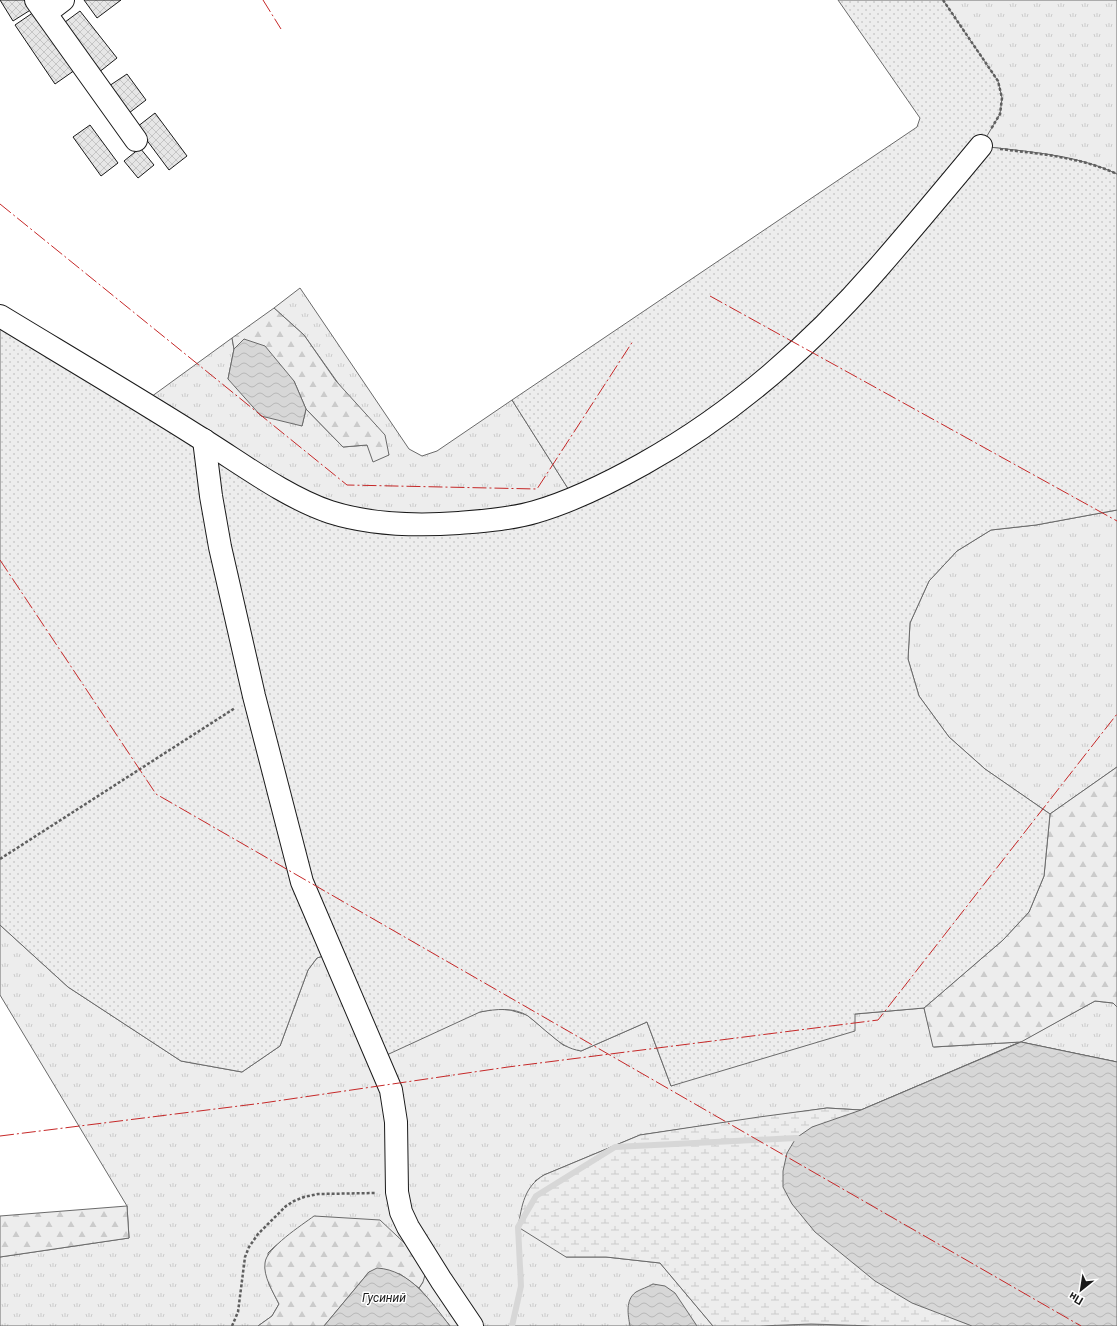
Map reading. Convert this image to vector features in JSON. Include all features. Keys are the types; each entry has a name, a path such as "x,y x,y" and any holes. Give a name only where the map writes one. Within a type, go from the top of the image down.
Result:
{"street":[{"path":"63,0 41,7 136,140"},
{"path":"0,316 144,402 284,490 310,504 330,512 373,521 441,524 488,521 533,513 574,498 610,482 689,437 738,403 830,320 877,270 981,146"},
{"path":"204,440 211,496 220,547 254,696 302,882 391,1090 396,1122 397,1192 401,1212 408,1227 441,1280 472,1326"}],"path":[{"path":"943,0 998,81 1002,98 1000,114 981,146 1068,158 1101,166 1117,174"},
{"path":"0,859 254,696"},
{"path":"232,1326 238,1312 245,1257 249,1247 258,1234 286,1206 304,1197 318,1194 397,1192"}],"green space":[{"path":"838,0 943,0 998,81 1002,98 1000,114 981,146 1068,158 1101,167 1117,174 1117,510 1036,525 991,530 957,551 929,581 910,623 908,659 919,696 949,737 985,769 1050,814 1044,876 1029,912 1003,940 924,1008 855,1014 855,1031 671,1086 647,1022 581,1051 562,1044 523,1013 511,1010 486,1011 480,1012 378,1059 332,953 317,958 308,970 280,1046 242,1072 181,1061 68,987 0,925 0,316 290,494 408,524 574,498 512,400 917,127 920,118"},
{"path":"943,0 1117,0 1117,174 1101,167 1067,158 1033,152 981,146"},
{"path":"300,288 409,449 422,456 437,451 512,400 574,498 533,513 352,517 144,402 232,338 234,349 228,379 302,426 306,409 343,447 367,445 389,455 304,335 274,308"},
{"path":"274,308 304,335 336,381 385,435 389,455 373,462 367,445 343,447 306,409 294,381 244,339 234,349 232,338"},
{"path":"1117,510 1117,767 1050,814 985,769 949,737 919,696 908,659 910,623 929,581 957,551 991,530 1036,525"},
{"path":"1117,767 1117,1007 1113,1003 1095,1001 1021,1042 933,1047 924,1008 1003,940 1029,912 1044,876 1050,814"},
{"path":"0,925 68,987 181,1061 242,1072 280,1046 308,970 317,958 332,953 480,1012 495,1009 510,1010 527,1015 563,1045 581,1051 647,1022 671,1086 855,1014 924,1008 934,1047 1020,1042 861,1110 827,1108 640,1135 544,1175 535,1181 566,1257 606,1257 660,1263 713,1326 450,1326 419,1288 423,1282 315,1216 268,1253 269,1284 279,1304 272,1316 258,1326 0,1326 0,1257 129,1238 127,1206 0,995"},
{"path":"1095,1001 1113,1003 1117,1007 1117,1062 1020,1042"},
{"path":"1021,1042 1117,1062 1117,1326 873,1326 811,1324 713,1326 660,1263 606,1257 566,1257 518,1227 525,1197 532,1185 537,1180 544,1175 640,1135 827,1108 861,1110"},
{"path":"127,1206 129,1238 0,1257 0,1216"},
{"path":"314,1216 380,1220 413,1251 425,1275 423,1282 419,1288 400,1274 369,1272 324,1326 258,1326 272,1316 279,1304 269,1284 266,1273 265,1263 267,1257 285,1237"},
{"path":"811,1324 873,1326 760,1326"}],"water":[{"path":"244,339 265,346 294,381 306,409 302,426 261,416 228,379 234,349"},
{"path":"1021,1042 1117,1062 1117,1326 972,1326 912,1303 875,1281 815,1232 792,1204 783,1187 783,1171 787,1153 796,1138 812,1127 861,1110"},
{"name":"Гусиний","path":"377,1268 389,1270 410,1281 428,1298 450,1326 324,1326 369,1272"},
{"path":"653,1284 665,1286 675,1293 697,1326 630,1326 628,1308 630,1299 636,1292"}],"building":[{"path":"0,0 26,0 32,9 13,21"},
{"path":"84,0 121,0 97,18"},
{"path":"80,11 117,58 98,73 61,25"},
{"path":"34,12 75,70 55,84 15,25"},
{"path":"127,74 146,100 129,113 109,86"},
{"path":"155,113 187,156 169,170 137,127"},
{"path":"90,125 118,163 101,176 73,137"},
{"path":"140,148 154,165 138,178 124,161"}],"waterway":[{"path":"512,1326 521,1286 518,1227 536,1196 615,1147 796,1138 803,1140"}],"power":[{"path":"263,0 281,29"},
{"path":"0,204 347,485 537,489 633,341"},
{"path":"710,296 1117,521"},
{"path":"0,560 156,794 1081,1326"},
{"path":"0,1136 263,1103 508,1067 878,1020 1117,714"}]}
